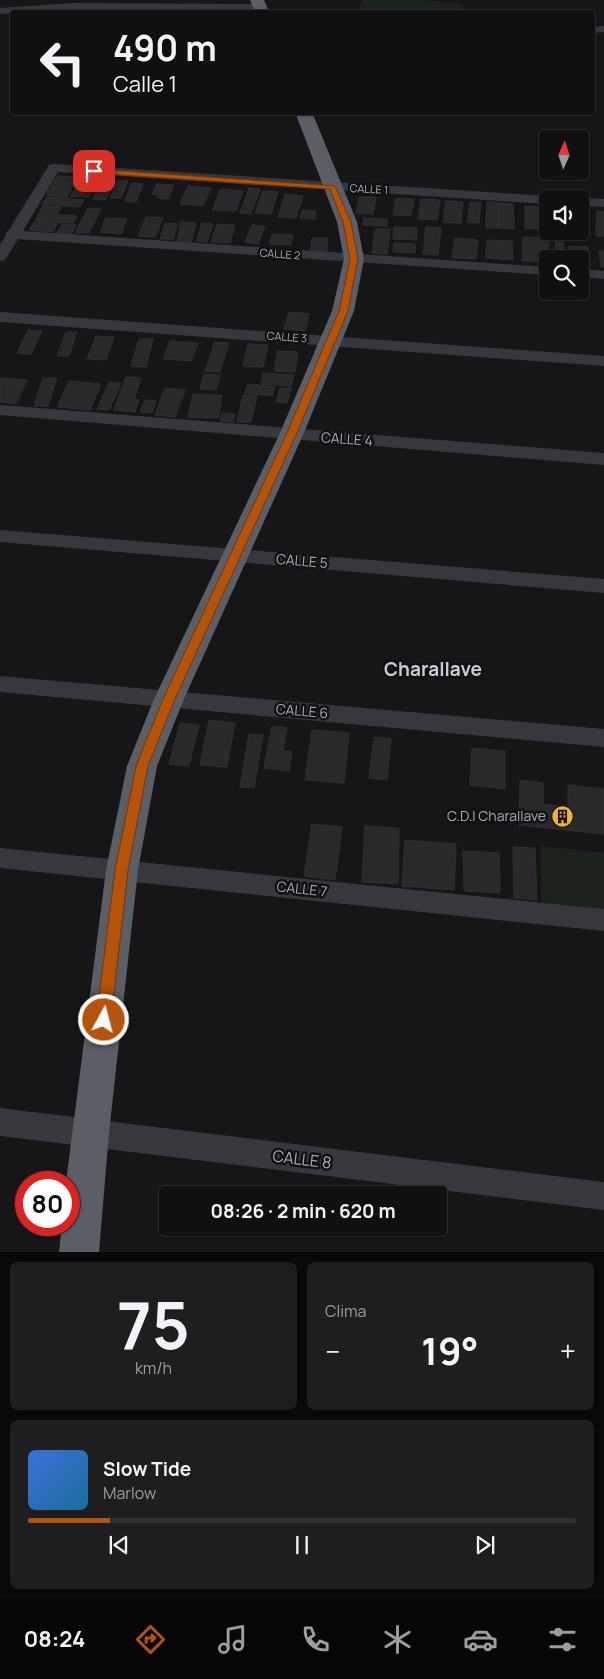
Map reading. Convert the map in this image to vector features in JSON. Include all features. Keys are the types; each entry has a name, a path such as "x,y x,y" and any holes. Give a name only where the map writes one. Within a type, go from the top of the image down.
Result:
{"highway":[{"path":"79,1252 90,1133 122,870 142,766 169,699 291,435 343,311 354,259 347,222 304,115"}],"street":[{"path":"15,10 74,6 260,6"},
{"name":"CALLE 1","path":"0,257 12,234 54,168 539,199"},
{"path":"589,202 604,203"},
{"name":"CALLE 2","path":"12,234 539,270"},
{"path":"589,274 604,275"},
{"name":"CALLE 3","path":"0,317 604,361"},
{"name":"CALLE 4","path":"0,410 604,459"},
{"name":"CALLE 5","path":"0,536 604,586"},
{"name":"CALLE 6","path":"0,684 604,738"},
{"name":"CALLE 7","path":"0,858 604,920"},
{"name":"CALLE 8","path":"0,1122 604,1196"}],"shaded area":[{"path":"363,0 422,0 464,4 462,10 358,10"},
{"path":"541,846 604,853 604,909 541,902"}],"building":[{"path":"57,176 78,177 67,197 46,195"},
{"path":"81,177 98,178 89,197 71,196"},
{"path":"103,180 116,181 105,200 92,199"},
{"path":"117,181 128,181 121,198 110,198"},
{"path":"132,183 143,184 136,202 125,201"},
{"path":"157,184 174,185 168,199 157,198 159,195 152,194"},
{"path":"188,186 211,188 203,206 180,204"},
{"path":"249,188 260,189 251,214 240,213"},
{"path":"220,189 243,191 236,211 213,210"},
{"path":"263,191 278,192 271,214 255,213"},
{"path":"285,194 303,196 296,218 278,217"},
{"path":"47,197 84,200 80,207 42,204"},
{"path":"359,197 376,197 373,214 356,213"},
{"path":"396,198 414,199 411,216 393,215"},
{"path":"421,199 440,200 437,220 418,219"},
{"path":"446,201 463,202 461,223 443,222"},
{"path":"470,202 481,203 479,223 467,222"},
{"path":"487,202 499,203 499,228 486,228"},
{"path":"499,203 513,204 514,229 499,228"},
{"path":"43,206 61,207 57,215 77,216 73,223 35,221"},
{"path":"525,206 539,207 539,229 525,228"},
{"path":"88,208 101,209 89,233 75,233"},
{"path":"302,210 316,211 315,219 300,218"},
{"path":"597,211 604,212 604,236 596,236"},
{"path":"146,217 163,218 155,237 138,236"},
{"path":"106,218 127,219 121,234 100,232"},
{"path":"363,218 387,219 387,226 363,225"},
{"path":"34,222 57,224 53,232 29,230"},
{"path":"181,222 196,223 191,243 177,242"},
{"path":"165,223 178,224 173,239 160,239"},
{"path":"202,223 213,224 207,242 196,241"},
{"path":"62,224 76,225 70,236 56,235"},
{"path":"217,224 235,225 230,243 211,242"},
{"path":"252,225 265,226 258,244 245,242"},
{"path":"394,227 417,228 416,240 393,239"},
{"path":"426,227 441,228 438,255 423,254"},
{"path":"375,229 390,229 387,254 372,253"},
{"path":"272,234 293,235 291,245 270,244"},
{"path":"523,237 549,240 549,250 539,250 539,262 522,261"},
{"path":"312,238 327,238 327,251 311,251"},
{"path":"455,238 478,240 476,259 452,258"},
{"path":"487,240 512,241 513,260 486,258"},
{"path":"555,240 563,240 564,250 556,250"},
{"path":"394,243 415,244 415,253 393,252"},
{"path":"569,246 588,247 588,250 569,250"},
{"path":"599,251 604,251 604,267 601,267"},
{"path":"289,312 309,314 305,331 284,329"},
{"path":"28,330 42,331 31,354 17,353"},
{"path":"66,332 77,332 69,356 57,356"},
{"path":"96,336 114,337 106,360 87,359"},
{"path":"139,339 153,339 146,367 131,366"},
{"path":"170,341 198,343 191,361 163,359"},
{"path":"215,342 229,343 220,372 205,371"},
{"path":"248,344 268,345 263,367 243,366"},
{"path":"278,351 298,352 295,372 274,371"},
{"path":"263,373 294,375 291,386 261,384"},
{"path":"204,374 220,375 216,390 200,389"},
{"path":"126,377 141,378 134,400 139,400 135,412 114,410"},
{"path":"0,378 27,380 16,404 0,402"},
{"path":"43,378 57,378 48,406 34,406"},
{"path":"69,381 101,384 90,410 57,407"},
{"path":"109,382 121,383 109,410 97,409"},
{"path":"248,384 275,387 272,396 245,393"},
{"path":"165,388 185,390 175,417 155,415"},
{"path":"280,388 291,388 287,403 276,402"},
{"path":"193,394 222,395 218,418 188,417"},
{"path":"243,395 257,396 251,422 237,422"},
{"path":"145,400 156,401 152,413 140,412"},
{"path":"222,413 235,414 233,422 220,421"},
{"path":"209,720 235,723 227,767 200,765"},
{"path":"180,723 199,725 189,766 169,764"},
{"path":"272,726 287,728 283,751 292,752 289,771 264,768"},
{"path":"312,730 349,733 344,783 305,780"},
{"path":"249,734 263,735 254,788 240,787"},
{"path":"374,737 391,739 387,780 369,778"},
{"path":"472,748 505,751 505,789 470,785"},
{"name":"C.D.I Charallave","path":"520,780 543,783 543,804 568,807 568,785 604,789 604,834 519,825"},
{"path":"312,824 342,827 335,880 304,876"},
{"path":"365,826 399,828 398,884 362,882"},
{"path":"405,840 456,844 454,890 402,886"},
{"path":"513,847 535,848 537,900 514,898"},
{"path":"463,851 499,853 500,893 464,891"}],"place":[{"name":"C.D.I Charallave","path":"562,816"}],"district":[{"name":"Charallave","path":"433,669"}],"route":[{"path":"94,171 333,187 347,222 354,259 343,311 291,435 169,699 142,766 122,870 104,1020"}]}
